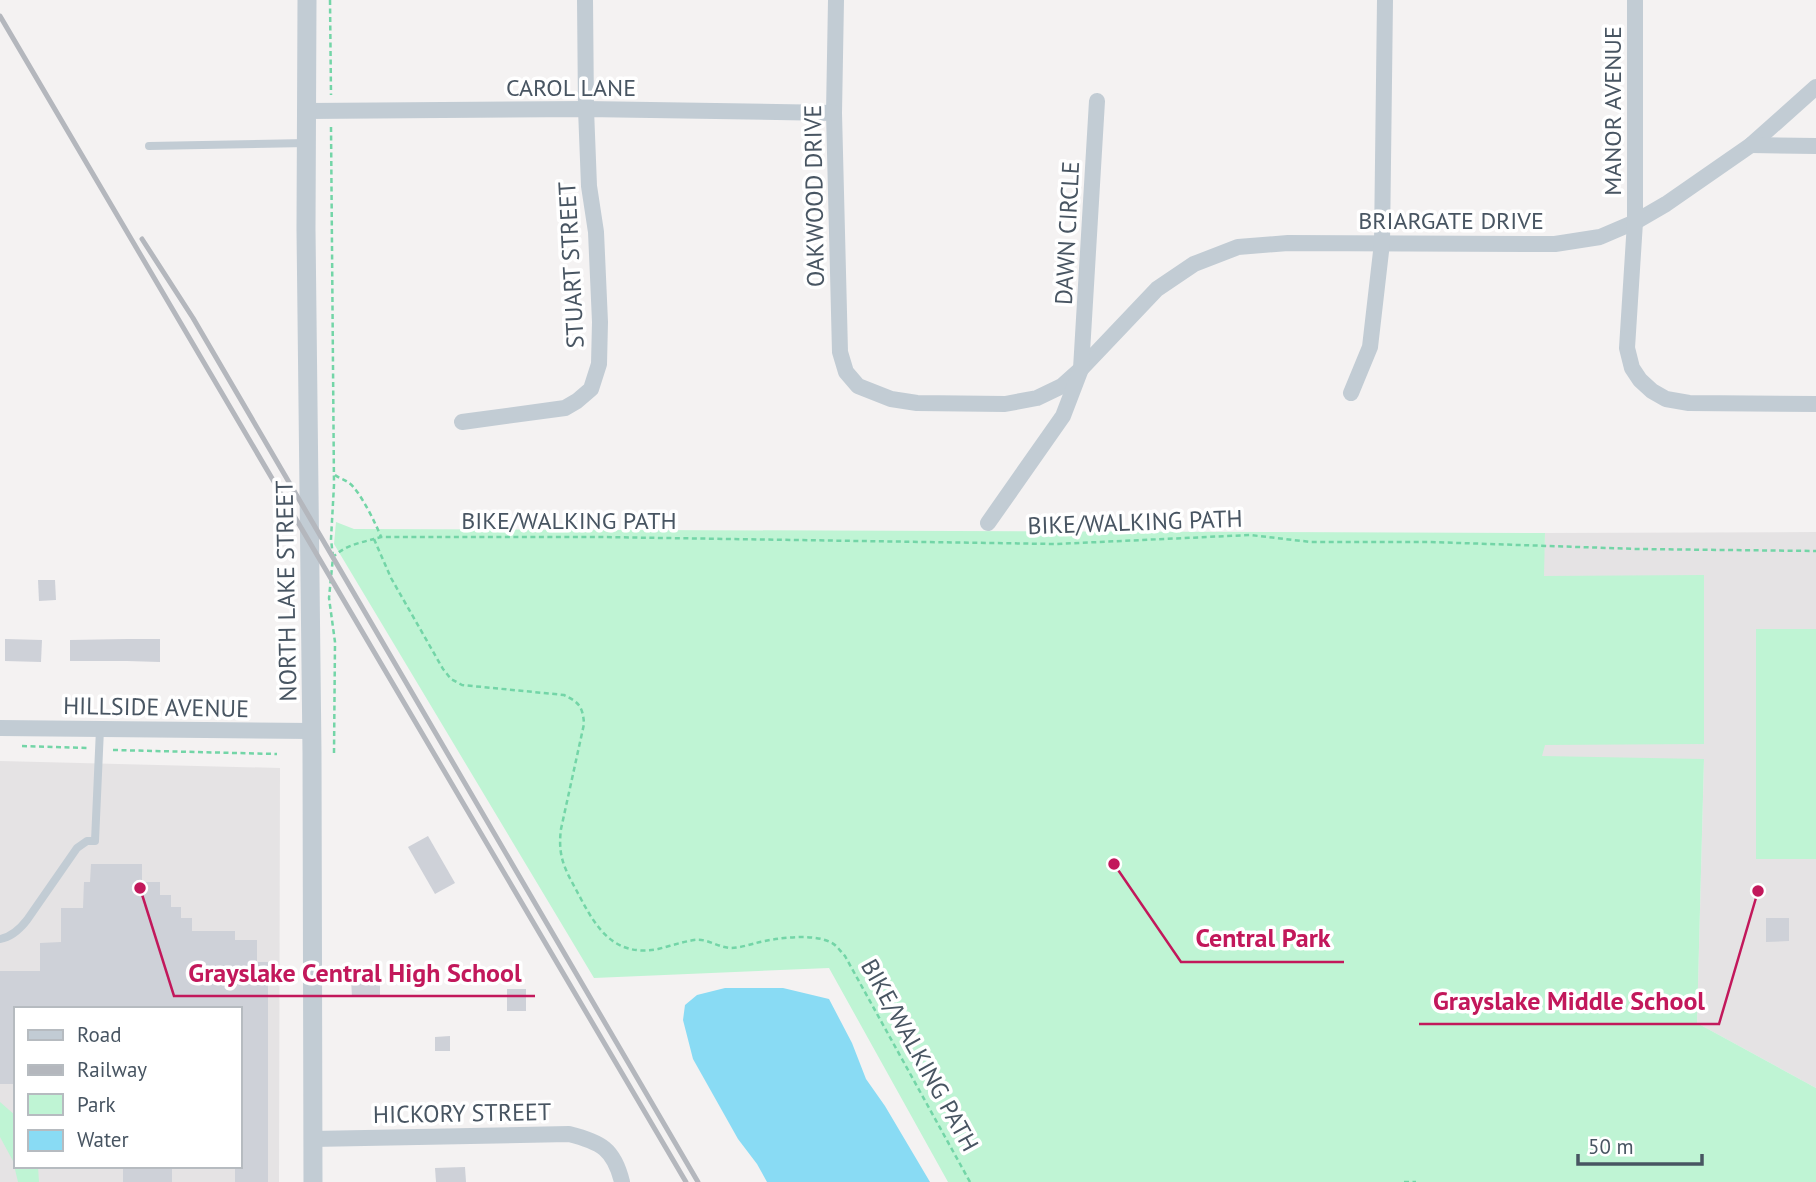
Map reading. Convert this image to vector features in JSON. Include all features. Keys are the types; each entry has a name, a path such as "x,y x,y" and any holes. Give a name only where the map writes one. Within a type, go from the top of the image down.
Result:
{"street":[{"name":"NORTH LAKE STREET","path":"307,0 313,1182"},
{"name":"STUART STREET","path":"462,422 565,408 591,390 599,364 596,232 589,186 586,109 585,0"},
{"name":"OAKWOOD DRIVE","path":"836,0 834,113 840,352 846,372 858,386"},
{"path":"1351,393 1370,347 1382,243 1385,0"},
{"name":"MANOR AVENUE","path":"1635,0 1635,222 1627,348 1632,368 1652,391 1666,399 1689,403 1816,404"},
{"name":"BRIARGATE DRIVE","path":"858,386 891,399 917,403 1004,404 1037,398 1062,386 1081,369 1157,289 1194,264 1238,247 1288,243 1555,244 1600,237 1635,222 1666,204 1751,145 1816,87"},
{"name":"DAWN CIRCLE","path":"1081,369 1097,101"},
{"name":"CAROL LANE","path":"307,111 586,109 834,113"},
{"path":"1751,145 1816,146"},
{"name":"BRIARGATE DRIVE","path":"988,523 1063,416 1081,369"},
{"name":"HILLSIDE AVENUE","path":"0,728 312,731"},
{"name":"HICKORY STREET","path":"312,1139 569,1134 590,1139 608,1151 618,1165 622,1182"}],"lane":[{"path":"149,146 307,143"},
{"path":"0,939 19,930 77,848 87,841 95,841 100,729"}],"path":[{"path":"330,0 334,485 331,539 333,557 329,598 335,642 334,753"},
{"path":"334,471 336,476 350,483 357,491 381,537"},
{"path":"334,485 341,480"},
{"name":"BIKE/WALKING PATH","path":"970,1182 845,956 832,942 797,937 733,948 697,940 640,951 609,940 592,920 563,865 559,847 584,713 574,699 564,695 462,685 451,679 391,578 374,539 600,537 1056,544 1250,535 1311,542 1430,542 1638,549 1816,551"},
{"path":"333,557 341,550 374,539"},
{"path":"12,746 277,754"},
{"path":"1404,1182 1416,1182"}],"shaded area":[{"path":"1816,532 1816,1088 1697,1023 1704,760 1541,757 1544,745 1545,533"},
{"path":"0,761 280,768 279,1182 0,1182"}],"green space":[{"path":"336,522 354,529 1545,533 1544,576 1704,575 1704,744 1545,745 1542,756 1704,759 1697,1023 1816,1088 1816,1182 948,1182 829,968 594,978 334,544"},
{"path":"1756,629 1816,629 1816,859 1756,859"},
{"path":"0,1102 14,1114 14,1165 0,1137"},
{"path":"15,1168 38,1168 39,1182 18,1182"}],"water":[{"path":"725,988 783,988 829,999 852,1043 866,1079 930,1182 767,1182 738,1139 693,1059 683,1020 685,1005 697,995"}],"building":[{"path":"38,580 55,580 56,600 39,601"},
{"path":"5,639 42,640 41,662 5,661"},
{"path":"160,639 160,662 70,661 70,640"},
{"path":"428,836 455,883 435,894 408,847"},
{"path":"91,864 142,864 142,882 160,882 160,895 171,895 171,907 181,907 181,918 192,918 192,931 235,931 235,940 257,940 257,962 268,962 268,1182 235,1182 235,1168 242,1168 242,1007 14,1007 14,1084 0,1084 0,971 40,971 40,943 61,942 61,908 83,908 84,882 90,882"},
{"path":"1766,918 1789,918 1789,941 1766,942"},
{"path":"380,978 380,996 352,997 351,979"},
{"path":"507,989 526,989 526,1011 507,1011"},
{"path":"450,1036 450,1051 435,1051 435,1037"},
{"path":"465,1167 466,1182 436,1182 435,1168"},
{"path":"123,1168 172,1168 172,1182 123,1182"}],"railway":[{"path":"0,16 686,1182"},
{"path":"142,239 193,318 698,1182"}],"place":[{"name":"Central Park","path":"1114,864"},
{"name":"Grayslake Central High School","path":"140,888"},
{"name":"Grayslake Middle School","path":"1758,891"}]}
